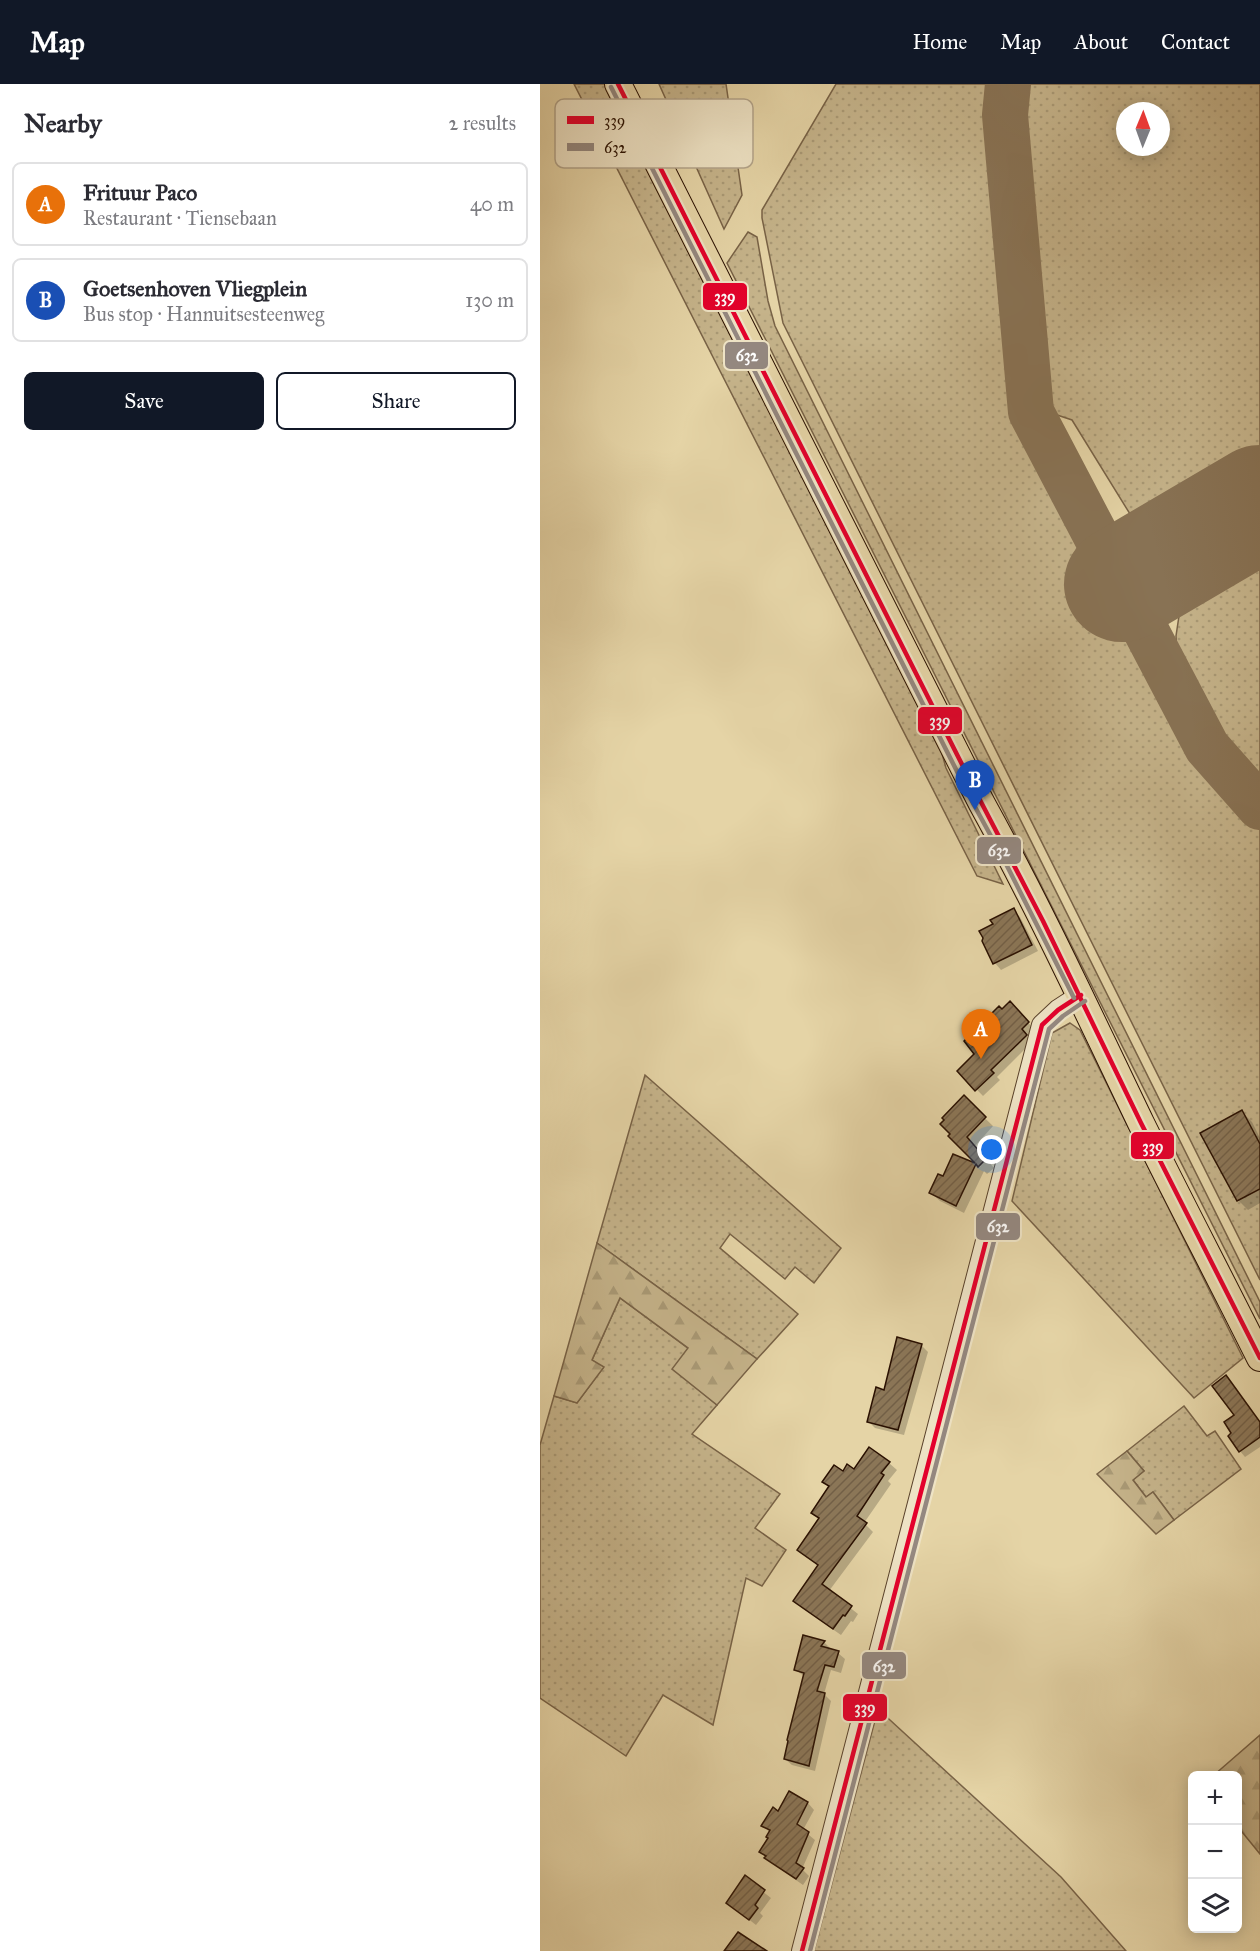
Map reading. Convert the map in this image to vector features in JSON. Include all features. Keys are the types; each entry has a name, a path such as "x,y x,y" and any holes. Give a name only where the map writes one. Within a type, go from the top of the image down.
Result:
{"main road":[{"path":"618,84 626,99"},
{"path":"660,168 981,802 1011,856 1260,1358"}],"street":[{"path":"802,1951 1042,1025 1058,1010 1081,995"}],"green space":[{"path":"574,84 606,84 614,99 582,99"},
{"path":"659,84 726,84 728,99 666,99"},
{"path":"836,84 999,84 995,143 1020,403 1026,432 1043,476 1204,755 1260,826 1260,1280 783,323 762,210"},
{"path":"1020,84 1260,84 1260,453 1157,512 1130,514 1072,420 1042,410 1015,137"},
{"path":"617,168 648,168 939,743 946,768 1003,884 977,876"},
{"path":"697,168 738,168 742,195 724,229"},
{"path":"748,232 757,237 768,301 775,326 1260,1302 1260,1319 727,263"},
{"path":"1260,547 1260,784 1240,765 1224,745 1181,670 1176,636 1179,616 1201,583"},
{"path":"1070,1023 1080,1030 1243,1358 1194,1398 1012,1201 1052,1033"},
{"path":"645,1075 841,1248 814,1283 795,1267 785,1279 730,1234 720,1248 798,1314 757,1359 597,1243"},
{"path":"597,1243 757,1359 717,1405 672,1369 688,1348 620,1298 592,1360 604,1367 577,1403 554,1396"},
{"path":"620,1298 689,1349 673,1369 717,1405 692,1434 780,1494 755,1528 786,1550 762,1586 746,1578 713,1725 663,1695 626,1756 540,1698 540,1445 554,1396 577,1403 603,1368 592,1360"},
{"path":"1184,1406 1207,1436 1215,1431 1241,1469 1174,1520 1153,1492 1146,1497 1133,1480 1144,1471 1127,1451"},
{"path":"1127,1451 1144,1471 1133,1480 1146,1497 1153,1492 1174,1520 1156,1534 1097,1474"},
{"path":"878,1709 1061,1877 1126,1951 814,1951"},
{"path":"1260,1735 1260,1854 1242,1832 1242,1771 1219,1771"}],"building":[{"path":"1014,908 1032,945 993,964 979,931 993,924 990,920"},
{"path":"1010,1001 1029,1022 1022,1029 1027,1035 991,1070 994,1073 975,1091 957,1071 974,1054 964,1041 999,1006 1002,1009"},
{"path":"964,1095 986,1117 967,1137 986,1159 978,1167 976,1164 956,1206 929,1193 938,1174 943,1176 953,1154 975,1163 948,1136 950,1134 940,1124 944,1120 942,1118"},
{"path":"1242,1110 1260,1144 1260,1189 1237,1201 1200,1133"},
{"path":"897,1337 922,1344 898,1430 867,1422 876,1387 884,1390"},
{"path":"1226,1375 1260,1422 1260,1437 1239,1452 1228,1436 1231,1433 1224,1422 1234,1415 1212,1386"},
{"path":"869,1447 890,1462 881,1473 884,1475 857,1516 867,1523 822,1584 852,1606 833,1629 793,1601 818,1565 797,1550 819,1518 811,1513 829,1486 822,1482 834,1465 843,1471 847,1464 854,1469"},
{"path":"803,1635 825,1641 821,1646 839,1651 834,1667 825,1665 817,1691 825,1693 809,1766 784,1759 804,1673 794,1670"},
{"path":"789,1791 808,1802 797,1824 809,1832 796,1863 804,1868 796,1879 764,1858 766,1856 759,1852 770,1830 761,1826 773,1807 778,1811"},
{"path":"745,1875 765,1890 755,1905 758,1908 749,1920 726,1903"},
{"path":"738,1932 767,1951 724,1951"}],"taxiway":[{"path":"1008,84 1005,115 1031,412 1207,747 1260,807"}],"runway":[{"path":"1122,584 1260,503"}],"transit line":[{"name":"339","path":"618,84 626,99"},
{"name":"632","path":"611,87 617,99"},
{"name":"632","path":"652,168 1074,998"},
{"name":"339","path":"660,168 1043,921 1141,1123 1260,1358"},
{"name":"339","path":"802,1951 1042,1025 1058,1010 1081,995"},
{"name":"632","path":"810,1951 1049,1029 1085,1001"}],"place":[{"name":"Goetsenhoven Vliegplein","path":"975,810"},
{"name":"Frituur Paco","path":"981,1059"}]}
